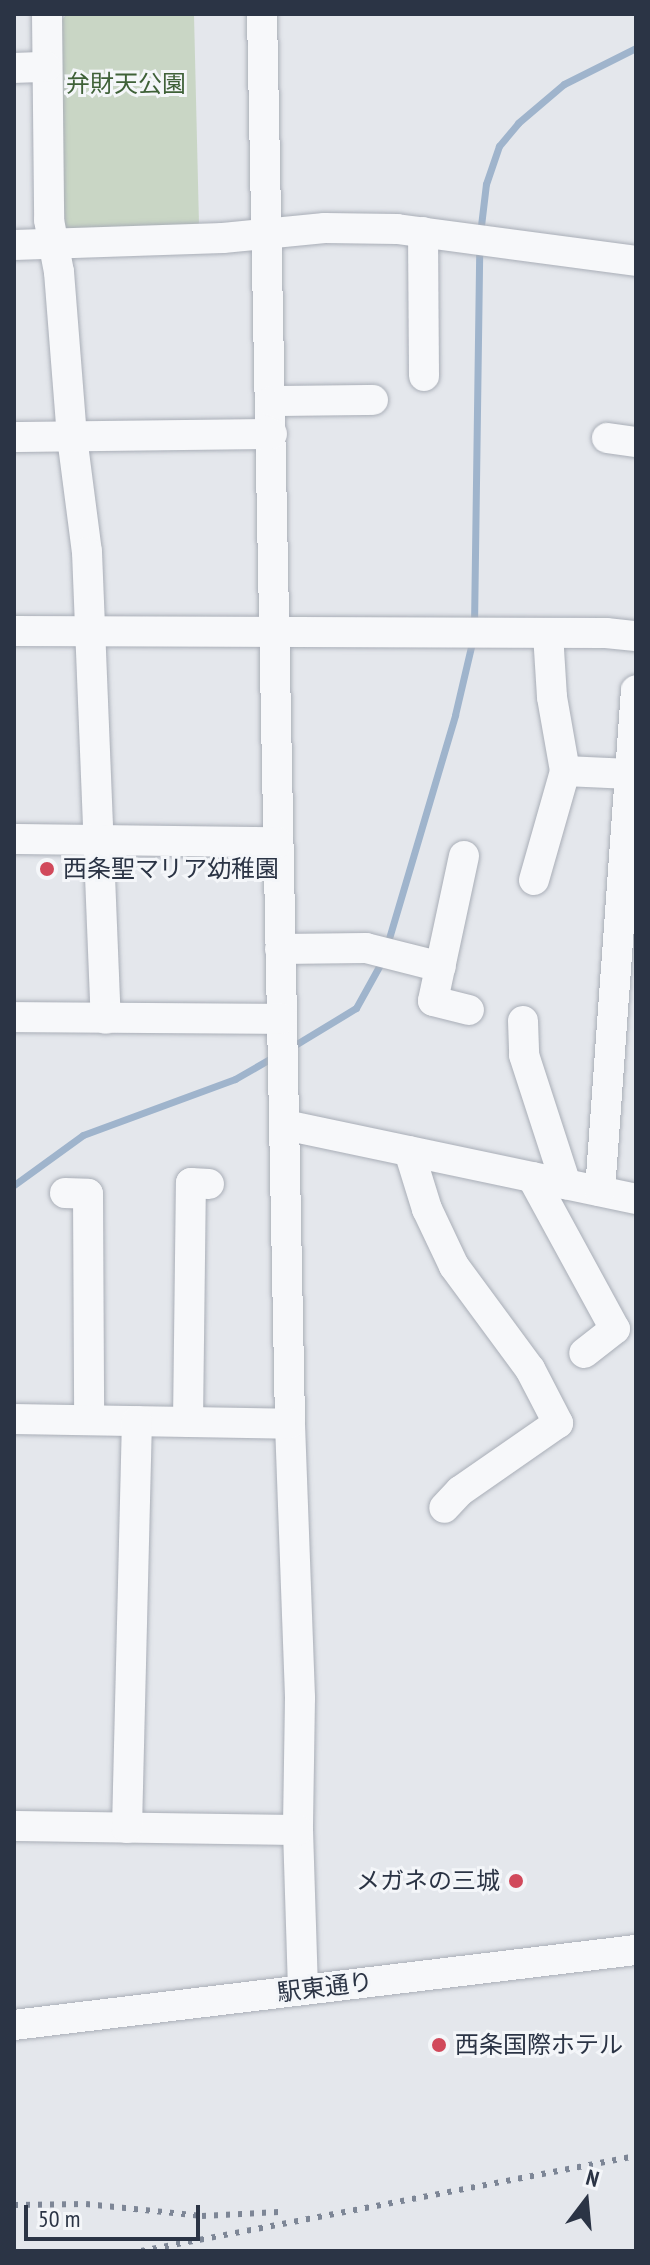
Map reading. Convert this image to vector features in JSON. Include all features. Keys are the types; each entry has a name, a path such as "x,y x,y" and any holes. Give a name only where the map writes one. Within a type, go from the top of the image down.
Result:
{"street":[{"path":"47,14 49,220 87,552 106,1019"},
{"path":"262,14 290,1424 300,1698 298,1830 303,1989"},
{"path":"14,68 46,67"},
{"path":"14,245 266,234 325,228 463,236 636,261"},
{"path":"423,232 424,376"},
{"path":"272,401 373,400"},
{"path":"14,437 272,434"},
{"path":"14,631 636,636"},
{"path":"534,880 565,771 552,697 548,633"},
{"path":"600,1191 625,1011 630,774 636,690"},
{"path":"565,771 630,774"},
{"path":"14,839 278,842"},
{"path":"463,856 433,1001 469,1010"},
{"path":"280,949 366,948 441,967"},
{"path":"14,1017 282,1019"},
{"path":"523,1021 524,1055 566,1184"},
{"path":"285,1125 636,1199"},
{"path":"409,1151 427,1209 454,1266 530,1369 558,1423 460,1491 444,1508"},
{"path":"532,1177 615,1329 584,1353"},
{"path":"188,1422 191,1183 209,1184"},
{"path":"65,1193 88,1194 89,1420"},
{"path":"14,1419 290,1424"},
{"path":"127,1828 137,1421"},
{"path":"14,1826 298,1830"},
{"name":"駅東通り","path":"14,2025 636,1950"}],"green space":[{"name":"弁財天公園","path":"194,15 199,225 65,229 58,25 65,16"}],"waterway":[{"path":"480,234 486,184 499,146 518,123 564,84 636,48"},
{"path":"474,626 479,246"},
{"path":"387,945 455,715 473,638"},
{"path":"290,1048 356,1008 382,961"},
{"path":"14,1185 83,1135 235,1079 275,1056"}],"railway":[{"path":"141,2251 636,2156"},
{"path":"14,2205 86,2204 202,2216 279,2212"}],"place":[{"name":"西条聖マリア幼稚園","path":"47,869"},
{"name":"メガネの三城","path":"516,1881"},
{"name":"西条国際ホテル","path":"439,2045"}]}
